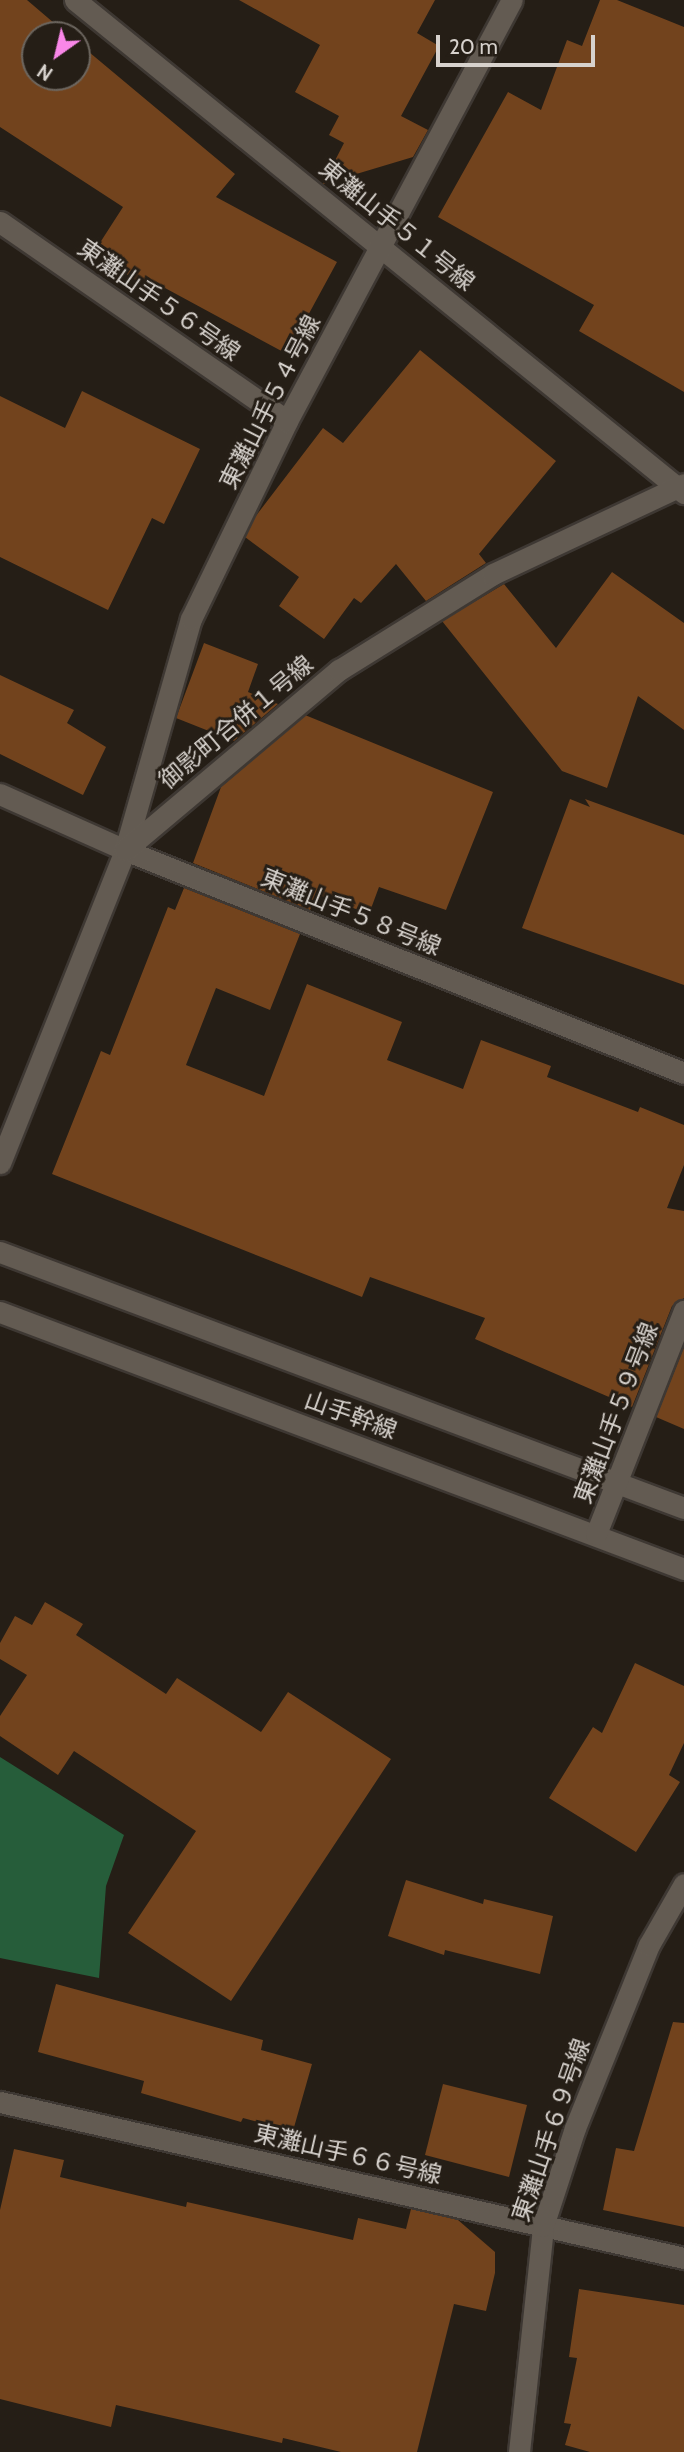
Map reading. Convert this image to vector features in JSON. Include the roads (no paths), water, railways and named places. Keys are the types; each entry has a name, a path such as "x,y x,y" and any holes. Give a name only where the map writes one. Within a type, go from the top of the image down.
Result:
{"street":[{"name":"東灘山手５１号線","path":"75,0 682,488"},
{"name":"東灘山手５４号線","path":"125,850 191,618 287,421 512,0"},
{"name":"東灘山手５６号線","path":"0,222 287,421"},
{"name":"御影町合併１号線","path":"0,1163 125,850 339,670 493,574 682,488"},
{"name":"東灘山手５８号線","path":"0,794 125,850 684,1073"},
{"name":"山手幹線","path":"0,1252 684,1508"},
{"name":"東灘山手５９号線","path":"596,1534 684,1311"},
{"name":"山手幹線","path":"0,1312 684,1569"},
{"name":"東灘山手６９号線","path":"519,2452 542,2226 575,2128 649,1945 684,1884"},
{"name":"東灘山手６６号線","path":"0,2102 684,2258"}]}
